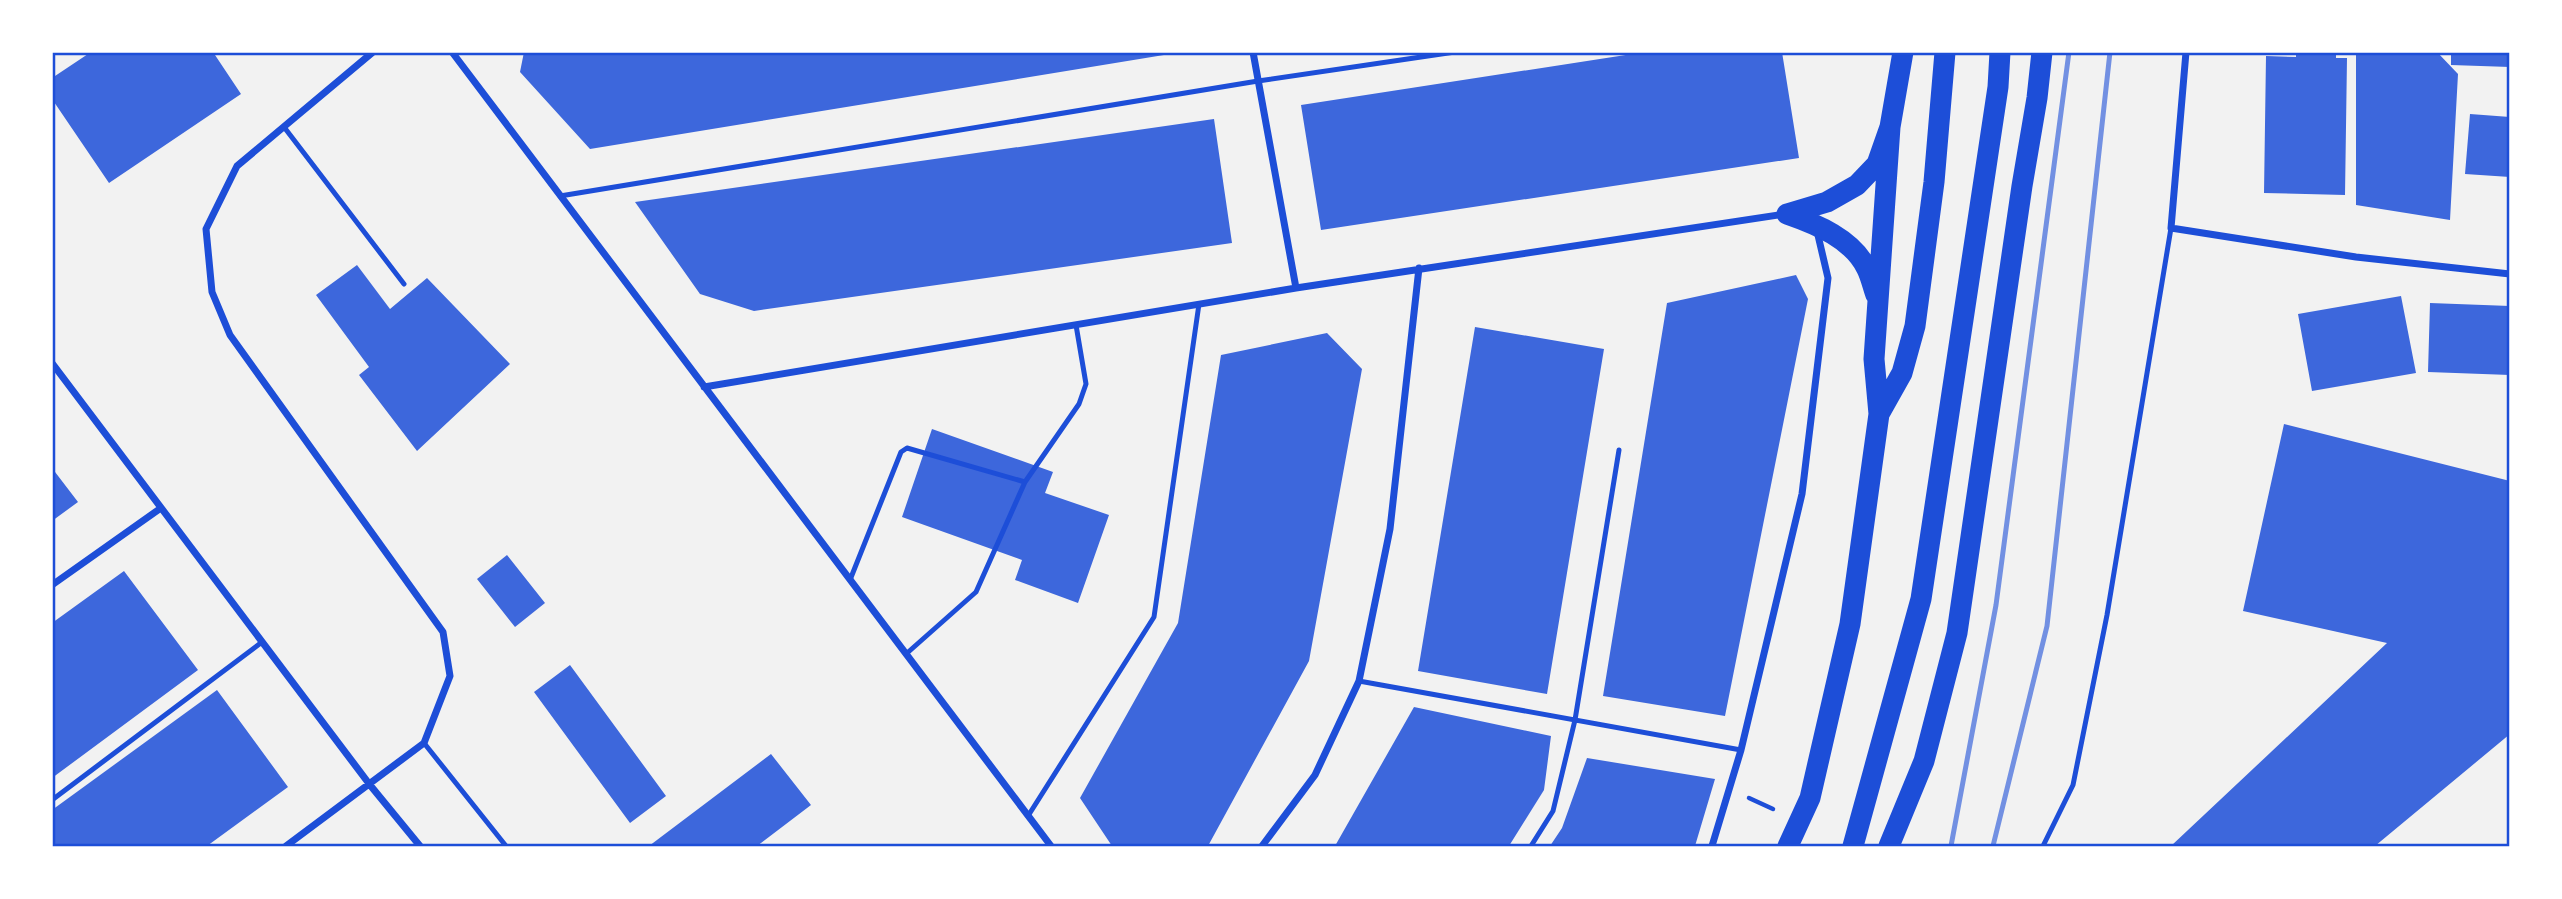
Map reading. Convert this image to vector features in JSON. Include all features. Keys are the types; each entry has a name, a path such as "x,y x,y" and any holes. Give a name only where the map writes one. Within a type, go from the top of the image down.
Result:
{"highway":[{"path":"1788,846 1810,798 1850,624 1879,414 1874,359 1890,127 1903,52"},
{"path":"1879,414 1902,373 1915,326 1934,182 1945,52"},
{"path":"1853,846 1921,599 1996,101 2000,52"},
{"path":"1889,846 1924,761 1956,633 2042,52"},
{"path":"1787,214 1827,202 1857,185 1877,164 1890,127"},
{"path":"1787,214 1816,224 1845,243 1867,267 1879,306"}],"street":[{"path":"286,846 424,743 450,676 443,632 230,335 212,292 206,229 237,166 373,52"},
{"path":"452,52 1051,846"},
{"path":"1253,52 1296,288"},
{"path":"2186,52 2171,228 2356,257 2510,274"},
{"path":"704,387 1419,268 1787,214"},
{"path":"1712,846 1741,750 1802,494 1828,278 1816,224"},
{"path":"1262,846 1315,775 1359,681 1390,529 1419,268"},
{"path":"52,363 370,785 420,846"},
{"path":"52,585 161,508"}],"lane":[{"path":"560,196 1258,81 1455,52"},
{"path":"284,127 404,284"},
{"path":"2043,846 2073,785 2107,615 2171,228"},
{"path":"1028,816 1154,617 1199,304"},
{"path":"906,654 976,592 1025,482 1079,404 1086,384 1076,325"},
{"path":"850,580 901,452 907,448 1025,482"},
{"path":"1531,846 1553,811 1575,720 1619,450"},
{"path":"52,800 262,642"},
{"path":"1359,681 1741,750"},
{"path":"424,743 506,846"}],"building":[{"path":"91,52 213,52 241,94 109,183 52,99 52,78"},
{"path":"524,52 1170,54 590,149 520,72"},
{"path":"1645,52 1782,52 1799,158 1321,230 1301,105"},
{"path":"2296,52 2336,52 2336,58 2347,58 2345,195 2264,193 2266,56 2296,57"},
{"path":"2356,52 2437,52 2458,74 2450,220 2356,205"},
{"path":"2451,52 2510,52 2510,67 2451,65"},
{"path":"2470,114 2510,117 2510,177 2465,174"},
{"path":"1214,119 1232,243 754,311 700,294 635,202"},
{"path":"357,265 390,309 427,278 510,364 417,451 359,375 369,367 316,295"},
{"path":"1796,275 1808,299 1725,716 1603,696 1667,303"},
{"path":"2401,296 2416,373 2312,391 2298,314"},
{"path":"2430,303 2510,306 2510,375 2428,372"},
{"path":"1475,327 1604,349 1547,694 1418,671"},
{"path":"1327,333 1362,369 1309,661 1208,846 1112,846 1080,798 1178,623 1221,355"},
{"path":"2284,424 2510,481 2510,734 2375,846 2171,846 2387,643 2243,611"},
{"path":"932,429 1053,472 1045,493 1109,515 1078,603 1015,580 1022,560 902,517"},
{"path":"52,468 78,502 52,521"},
{"path":"507,555 545,603 515,627 477,579"},
{"path":"124,571 198,670 52,778 52,623"},
{"path":"570,665 666,796 630,823 534,692"},
{"path":"217,690 288,787 207,846 52,846 52,810"},
{"path":"1414,707 1551,736 1544,790 1509,846 1335,846"},
{"path":"771,754 811,805 757,846 649,846"},
{"path":"1587,758 1715,779 1695,846 1550,846 1562,828"}],"railway":[{"path":"1951,846 1996,605 2069,52"},
{"path":"1993,846 2047,626 2110,52"}]}
